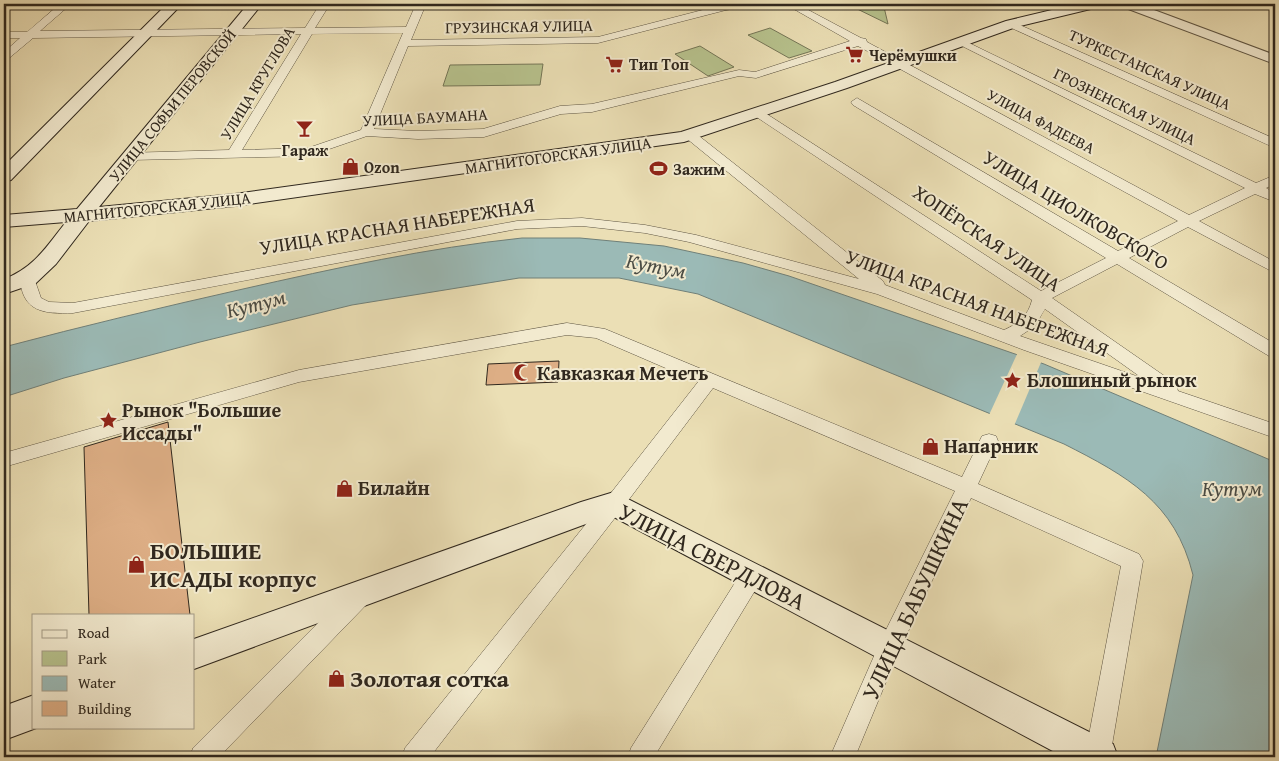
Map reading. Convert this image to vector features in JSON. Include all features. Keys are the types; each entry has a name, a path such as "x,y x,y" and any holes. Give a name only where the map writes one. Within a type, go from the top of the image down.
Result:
{"main road":[{"path":"4,176 175,4"},
{"name":"УЛИЦА СОФЬИ ПЕРОВСКОЙ","path":"4,287 28,278 48,259 255,4"},
{"name":"МАГНИТОГОРСКАЯ УЛИЦА","path":"4,221 236,200 690,135 759,113 1011,24 1094,4"},
{"name":"УЛИЦА СВЕРДЛОВА","path":"195,654 365,591 592,510 614,504 1098,757"},
{"path":"4,723 32,713"}],"street":[{"path":"4,57 66,4"},
{"name":"УЛИЦА КРУГЛОВА","path":"233,154 306,32 325,4"},
{"path":"366,132 421,4"},
{"name":"ГРУЗИНСКАЯ УЛИЦА","path":"405,44 598,40 726,7 750,4"},
{"name":"УЛИЦА ФАДЕЕВА","path":"790,4 1190,220 1275,268"},
{"path":"1127,4 1275,60"},
{"name":"ТУРКЕСТАНСКАЯ УЛИЦА","path":"1011,24 1275,144"},
{"path":"4,35 410,30"},
{"name":"УЛИЦА БАУМАНА","path":"130,156 308,152 366,132 418,135 484,134 560,110 592,108 739,73 756,75 862,42"},
{"name":"ГРОЗНЕНСКАЯ УЛИЦА","path":"961,43 1275,198"},
{"name":"УЛИЦА ЦИОЛКОВСКОГО","path":"857,102 1275,352"},
{"name":"ХОПЁРСКАЯ УЛИЦА","path":"759,113 1040,298 1189,402"},
{"path":"690,135 883,290"},
{"path":"1005,336 1023,329 1038,313 1040,298 1190,220 1275,179"},
{"name":"УЛИЦА КРАСНАЯ НАБЕРЕЖНАЯ","path":"28,278 28,292 34,300 50,308 73,308 517,225 582,222 645,229 691,238 883,290 1189,402 1275,430"},
{"path":"4,460 299,376 568,330 599,333 968,488 1132,561 1098,757"},
{"path":"414,757 710,380"},
{"name":"УЛИЦА БАБУШКИНА","path":"842,757 889,648 968,488 989,441"},
{"path":"640,757 751,577"},
{"path":"202,757 365,591"}],"green space":[{"path":"847,4 878,4 884,7 888,24"},
{"path":"770,28 812,51 789,58 748,35"},
{"path":"700,46 734,67 708,76 675,54"},
{"path":"543,64 540,85 443,86 450,65"}],"water":[{"name":"Кутум","path":"522,238 580,238 664,246 743,263 789,276 1044,364 1275,462 1275,733 1269,757 1156,757 1193,575 1185,550 1174,528 1161,510 1128,480 1064,444 698,294 619,278 519,278 352,305 200,342 64,378 4,397 4,347 153,310 347,266 451,247"}],"pier":[{"path":"1018,352 1042,360 1014,426 989,415"}],"building":[{"name":"Кавказкая Мечеть","path":"559,361 558,382 486,385 488,364"},
{"name":"БОЛЬШИЕ ИСАДЫ корпус","path":"168,422 190,614 89,614 84,447"}],"place":[{"name":"Черёмушки","path":"855,55"},
{"name":"Тип Топ","path":"615,64"},
{"name":"Гараж","path":"305,128"},
{"name":"Ozon","path":"350,167"},
{"name":"Зажим","path":"659,169"},
{"name":"Кавказкая Мечеть","path":"523,373"},
{"name":"Блошиный рынок","path":"1013,380"},
{"name":"Рынок \"Большие Иссады\"","path":"108,421"},
{"name":"Напарник","path":"930,446"},
{"name":"Билайн","path":"344,488"},
{"name":"БОЛЬШИЕ ИСАДЫ корпус","path":"136,565"},
{"name":"Золотая сотка","path":"336,679"}]}
